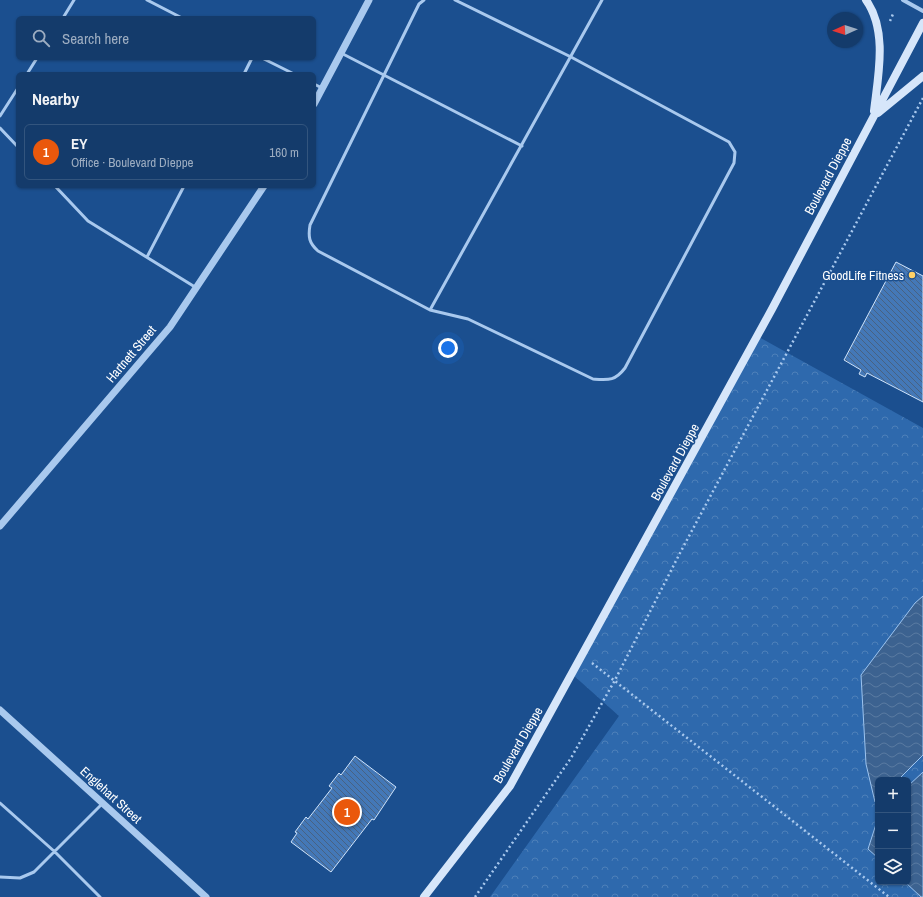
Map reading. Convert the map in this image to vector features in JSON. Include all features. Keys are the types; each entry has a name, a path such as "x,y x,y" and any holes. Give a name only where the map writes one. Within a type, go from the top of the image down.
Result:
{"main road":[{"path":"866,0 877,24 879,39 879,66 874,116"},
{"name":"Boulevard Dieppe","path":"424,897 510,786 772,309 923,23"},
{"path":"874,116 923,76"}],"street":[{"path":"316,100 369,0"},
{"path":"903,0 923,11"},
{"name":"Hartnett Street","path":"0,526 170,327 263,188"},
{"name":"Englehart Street","path":"0,710 206,897"}],"lane":[{"path":"63,16 74,0"},
{"path":"147,0 178,16"},
{"path":"424,0 419,4 310,225 308,236 310,244 318,251 430,310 468,319 593,378 608,380 618,377 625,368 734,163 734,152 729,142 571,57 455,0"},
{"path":"430,310 602,0"},
{"path":"341,53 522,146"},
{"path":"28,72 36,60"},
{"path":"245,72 251,60"},
{"path":"266,60 290,72"},
{"path":"316,85 322,88"},
{"path":"0,116 16,91"},
{"path":"0,128 16,145"},
{"path":"57,188 88,221 197,288"},
{"path":"147,257 183,188"},
{"path":"0,803 55,852 100,897"},
{"path":"0,877 20,878 34,872 103,803"}],"path":[{"path":"475,897 571,758 615,680 680,553 923,98"},
{"path":"582,655 889,897"}],"green space":[{"path":"757,336 923,428 923,897 490,897 619,716 572,674"}],"water":[{"path":"923,596 923,755 901,777 875,777 875,802 866,764 861,675 915,603"},
{"path":"923,772 923,897 921,897 908,885 911,885 911,783"},
{"path":"875,827 875,855 868,849"}],"building":[{"path":"896,262 923,276 923,402 867,373 865,377 859,374 861,370 844,360"},
{"path":"355,756 396,787 374,820 372,819 331,872 291,842 297,833 295,832 306,817 308,819 332,788 329,786 339,773 341,775"}],"place":[{"name":"GoodLife Fitness","path":"912,275"},
{"name":"EY","path":"347,812"}]}
